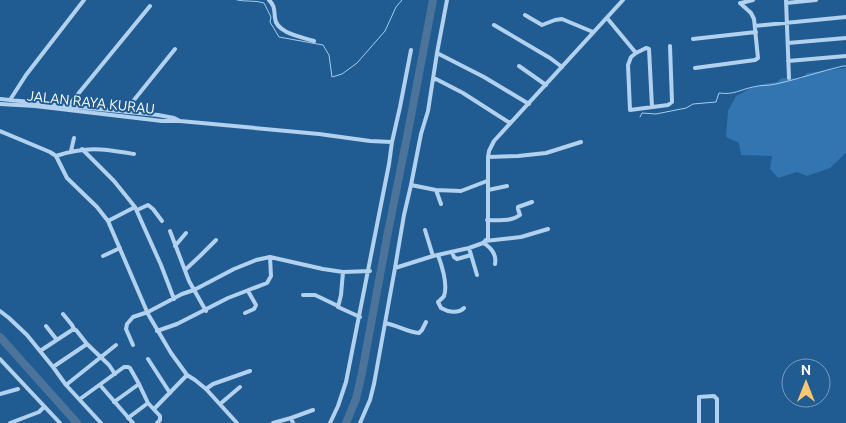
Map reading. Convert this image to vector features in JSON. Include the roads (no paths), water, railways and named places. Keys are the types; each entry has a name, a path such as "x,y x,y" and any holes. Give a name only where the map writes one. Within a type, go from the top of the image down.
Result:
{"street":[{"path":"10,100 26,75 84,0"},
{"path":"269,0 274,7 274,17 280,28 295,36 314,41"},
{"path":"360,423 370,400 374,384 404,215 421,134 428,111 447,0"},
{"path":"484,242 488,238 487,181 488,157 491,146 623,0"},
{"path":"789,78 786,1 816,0"},
{"path":"752,5 740,3 752,5"},
{"path":"695,68 757,59 759,56 752,5"},
{"path":"69,106 150,6"},
{"path":"525,15 542,25 562,19 593,32"},
{"path":"755,26 846,17"},
{"path":"607,18 636,53"},
{"path":"494,25 550,58 562,68"},
{"path":"693,39 756,32"},
{"path":"788,43 846,38"},
{"path":"652,107 650,49 646,48 636,53 628,65 630,110 668,105 672,102 670,46"},
{"path":"126,112 175,49"},
{"path":"330,423 346,382 411,50"},
{"path":"437,53 484,77 529,104"},
{"path":"788,61 846,56"},
{"path":"519,66 546,85"},
{"path":"433,80 463,93 510,123"},
{"path":"0,99 170,117 180,121 392,142"},
{"name":"JALAN RAYA KURAU","path":"0,104 36,106 162,121 180,121"},
{"path":"0,131 56,156 67,178 97,207 108,221 148,312 187,376 206,389 237,423"},
{"path":"71,151 74,138"},
{"path":"488,157 546,153 581,142"},
{"path":"56,156 71,151 105,149 134,154"},
{"path":"82,150 114,182 136,209 174,299"},
{"path":"411,185 436,190 460,191 487,181"},
{"path":"488,190 507,186"},
{"path":"436,190 441,204"},
{"path":"487,220 504,220 518,217 520,215 518,207 532,202"},
{"path":"108,221 148,205 162,221"},
{"path":"394,268 433,256 469,248 484,242 521,237 548,229"},
{"path":"425,230 433,256"},
{"path":"170,231 185,270 206,311"},
{"path":"175,246 186,233"},
{"path":"185,270 216,240"},
{"path":"484,242 494,252 495,264"},
{"path":"103,256 120,248"},
{"path":"469,248 477,275"},
{"path":"452,252 457,259 471,256"},
{"path":"438,255 445,284 444,296 438,302 441,308 448,311 459,312 464,308"},
{"path":"134,345 126,332 126,326 133,317 194,290 234,268 256,260 270,257 322,269 343,272 369,272"},
{"path":"158,331 206,311 228,298 263,285 269,281 271,276 270,257"},
{"path":"338,306 343,272"},
{"path":"245,313 254,309 256,305 248,291"},
{"path":"303,295 315,295 360,317"},
{"path":"0,311 10,318 40,351 66,385 101,423"},
{"path":"63,314 74,330 77,331 115,374"},
{"path":"384,323 419,334 426,322"},
{"path":"46,326 56,340"},
{"path":"40,351 74,330"},
{"path":"53,367 87,344"},
{"path":"66,385 116,346"},
{"path":"148,359 170,393"},
{"path":"1,362 60,423"},
{"path":"80,399 124,367 128,367 148,403 161,417 157,423"},
{"path":"206,389 213,384 250,371"},
{"path":"154,409 187,376"},
{"path":"114,402 139,384"},
{"path":"100,385 133,423"},
{"path":"220,404 240,387"},
{"path":"0,394 18,389"},
{"path":"699,423 699,397 714,396 716,399 717,423"},
{"path":"128,418 148,403"},
{"path":"10,423 39,412 44,407"},
{"path":"273,423 313,410"},
{"path":"291,418 293,423"}],"waterway":[{"path":"237,0 264,3 271,17 270,22 279,37 323,45 329,55 332,77 342,74 357,63 385,31 396,7 402,0"},
{"path":"346,423 356,399 362,373 433,0"},
{"path":"640,117 642,113 656,114 686,108 693,104 716,102 719,93 733,93 756,86 776,84 846,66"},
{"path":"0,337 77,423"}]}
